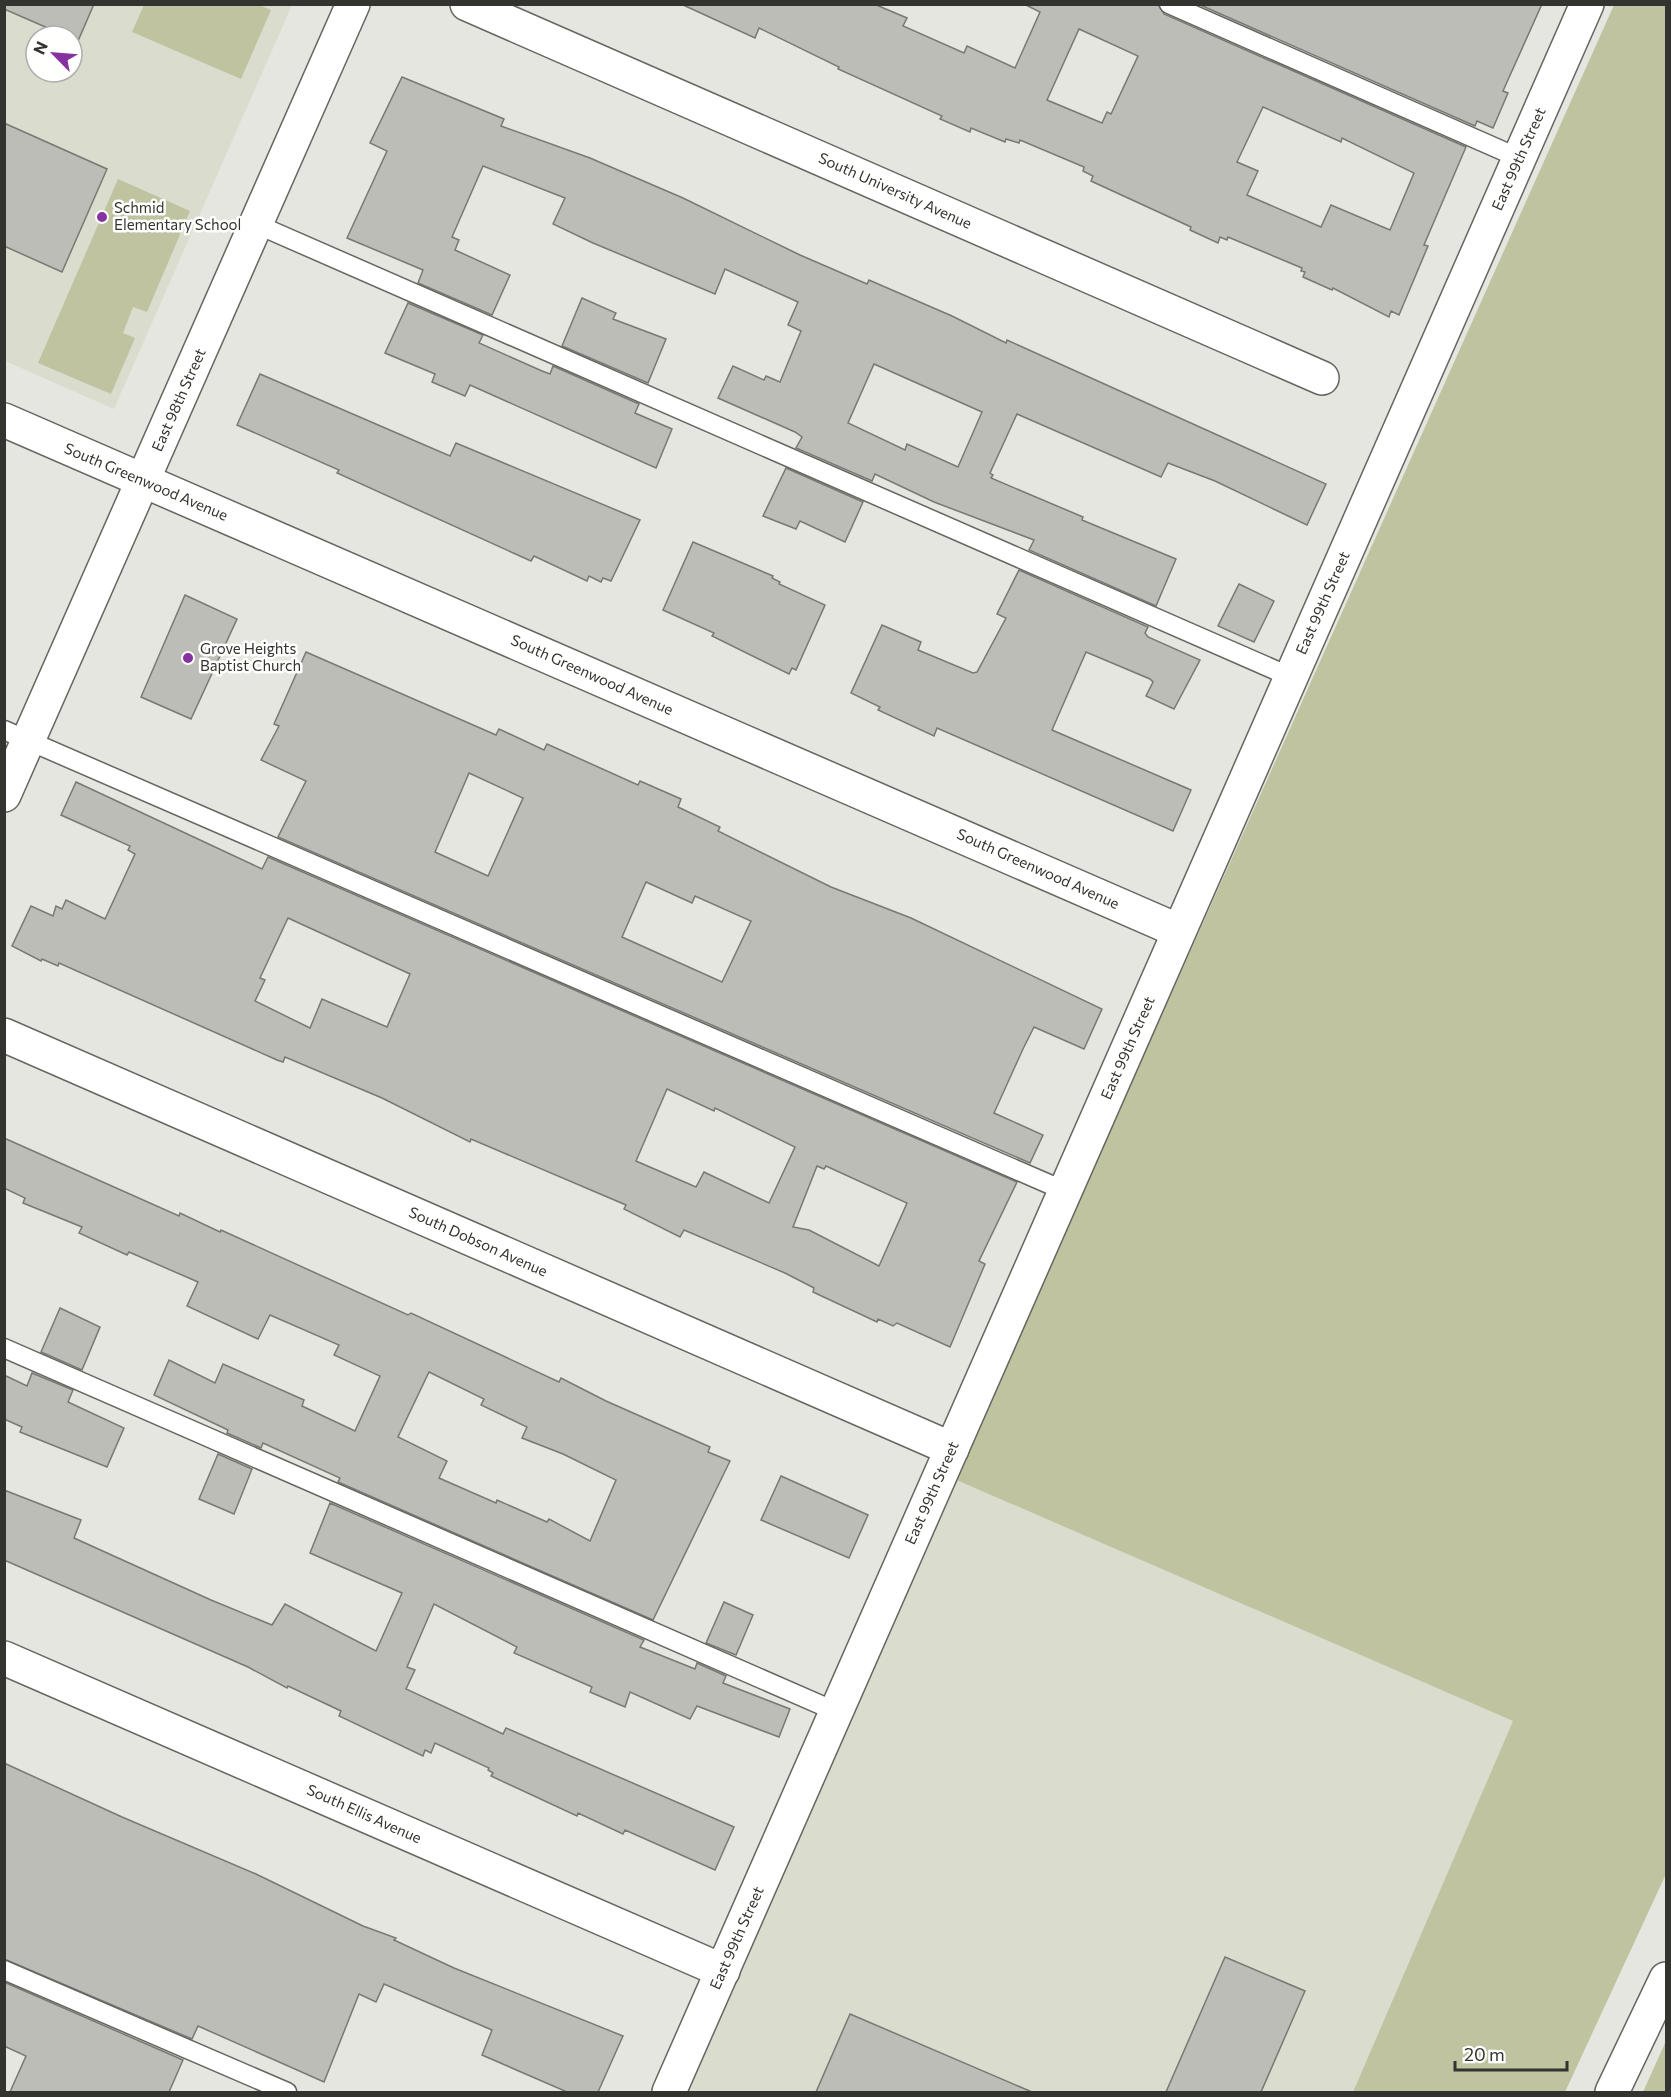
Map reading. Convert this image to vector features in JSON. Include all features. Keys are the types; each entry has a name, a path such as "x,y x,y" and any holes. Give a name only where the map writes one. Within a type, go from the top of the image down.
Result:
{"main road":[{"name":"East 98th Street","path":"4,795 16,735 143,480 353,4"},
{"name":"South University Avenue","path":"467,4 1322,378"},
{"name":"East 99th Street","path":"669,2092 1587,4"},
{"name":"South Greenwood Avenue","path":"4,420 1179,931"},
{"name":"South Dobson Avenue","path":"4,1035 952,1449"},
{"name":"South Ellis Avenue","path":"4,1658 723,1971"},
{"path":"1612,2092 1666,1979"}],"lane":[{"path":"1169,4 1519,158"},
{"path":"256,224 1291,677"},
{"path":"16,735 1065,1191"},
{"path":"4,1348 837,1712"},
{"path":"4,1970 287,2092"}],"shaded area":[{"name":"Schmid Elementary School","path":"5,5 292,5 114,409 5,361"},
{"path":"954,1479 1513,1721 1353,2092 684,2092"}],"green space":[{"path":"144,5 259,5 271,10 241,79 132,32"},
{"path":"1614,5 1666,5 1666,1874 1565,2092 1353,2092 1513,1721 954,1479"},
{"path":"118,179 190,211 147,312 133,307 123,333 135,338 111,394 38,363"},
{"path":"1666,2041 1666,2092 1643,2092"}],"building":[{"path":"4,4 94,4 84,27 84,24 38,24 4,9"},
{"path":"681,4 874,4 907,18 903,26 964,53 967,46 1015,68 1040,12 1024,4 1158,4 1164,14 1466,147 1424,245 1428,246 1399,315 1391,311 1389,317 1333,288 1332,290 1303,277 1305,272 1301,271 1302,268 1228,237 1227,240 1220,237 1218,243 1190,230 1191,227 1091,181 1093,176 1083,171 1084,167 1020,140 1019,143 1006,139 1005,142 971,128 970,132 940,119 942,116 838,69 839,67 759,28 755,38","holes":["1079,29 1138,56 1111,114 1107,112 1102,123 1047,100","1263,107 1341,142 1342,138 1414,173 1390,230 1331,205 1321,227 1247,195 1258,171 1237,162"]},
{"path":"1198,4 1542,4 1503,91 1508,93 1493,128 1477,121 1475,126"},
{"path":"402,77 504,119 501,126 590,158 683,198 800,255 867,284 869,280 952,316 1006,343 1007,340 1326,484 1307,525 1215,481 1168,463 1161,477 1017,414 990,473 993,475 991,478 1083,517 1082,520 1176,559 1156,606 1029,550 1034,540 934,502 875,474 872,481 796,448 802,437 795,432 718,398 733,366 764,380 766,376 780,382 801,331 788,325 798,302 725,269 715,294 593,243 553,224 565,198 483,166 452,237 459,240 455,250 510,275 492,315 418,283 423,270 347,238 387,151 370,143","holes":["874,364 982,412 958,467 907,444 905,450 848,423"]},
{"path":"4,123 107,169 62,272 4,246"},
{"path":"582,298 616,313 613,319 666,339 648,383 562,346"},
{"path":"408,303 483,335 479,343 542,371 550,374 553,366 639,404 635,413 672,429 656,468 470,385 465,396 432,382 435,374 385,353"},
{"path":"260,374 450,456 456,443 640,520 611,581 603,578 601,582 589,576 587,581 534,556 531,561 337,473 339,470 237,425"},
{"path":"786,468 863,502 845,542 800,521 796,529 763,516"},
{"path":"693,542 773,576 772,578 780,582 779,584 825,605 796,670 792,668 789,674 712,636 714,633 663,610"},
{"path":"1019,570 1148,627 1145,633 1148,637 1200,660 1174,709 1146,696 1153,682 1150,679 1086,652 1052,730 1191,790 1173,831 937,728 934,736 878,710 880,707 851,693 882,625 921,642 918,650 973,673 977,672 1006,618 997,614"},
{"path":"1239,584 1274,601 1254,642 1218,626"},
{"name":"Grove Heights Baptist Church","path":"185,595 237,619 191,719 141,697"},
{"path":"306,652 496,735 499,729 544,750 547,744 638,785 640,781 681,799 678,807 720,827 718,831 831,887 911,918 1102,1009 1084,1049 1034,1027 1023,1049 994,1113 1043,1135 1030,1163 278,837 306,781 261,760 279,726 274,724","holes":["469,773 523,798 488,876 435,852","646,882 692,903 695,896 751,921 722,982 622,937"]},
{"path":"76,782 262,869 268,857 1017,1182 979,1261 985,1264 950,1347 897,1323 893,1326 878,1319 877,1322 813,1292 814,1288 785,1273 684,1230 680,1237 624,1209 626,1205 471,1139 470,1142 382,1098 285,1057 283,1062 277,1060 59,963 58,966 42,959 41,961 12,946 31,906 53,916 56,906 62,909 66,900 105,919 135,854 128,850 130,846 61,815","holes":["288,918 410,974 387,1027 322,999 310,1028 255,1001 265,980 260,978","667,1089 714,1111 715,1108 795,1147 769,1203 704,1172 696,1187 636,1161","817,1166 824,1169 826,1166 907,1203 879,1266 809,1230 793,1227"]},
{"path":"4,1138 179,1216 180,1213 220,1232 221,1230 408,1315 411,1313 559,1382 561,1378 606,1401 710,1447 708,1452 730,1461 653,1620 338,1482 340,1478 263,1443 261,1448 227,1433 228,1430 154,1395 169,1360 215,1383 223,1364 304,1400 302,1406 355,1431 380,1376 334,1355 339,1345 270,1315 258,1339 187,1306 198,1282 129,1252 127,1255 79,1233 82,1227 23,1203 25,1198 4,1188","holes":["429,1372 484,1399 481,1405 527,1427 522,1438 563,1454 616,1480 590,1541 549,1519 547,1522 497,1500 496,1503 439,1478 447,1461 398,1437"]},
{"path":"60,1308 100,1327 82,1370 41,1352"},
{"path":"32,1373 73,1390 68,1402 124,1428 107,1467 20,1432 22,1427 4,1419 4,1375 27,1386"},
{"path":"218,1454 252,1469 234,1514 199,1499"},
{"path":"781,1476 868,1515 849,1558 761,1520"},
{"path":"4,1490 81,1520 74,1538 211,1600 272,1625 285,1604 376,1651 402,1593 310,1553 330,1503 644,1640 640,1647 695,1669 697,1663 726,1676 723,1683 790,1709 779,1737 697,1706 690,1719 630,1692 625,1707 590,1692 592,1687 514,1653 517,1647 434,1604 407,1667 415,1670 406,1689 503,1734 506,1728 734,1827 715,1870 625,1830 623,1834 578,1813 577,1816 491,1776 493,1773 488,1770 489,1768 435,1743 431,1753 425,1750 423,1756 339,1716 341,1711 288,1686 287,1688 248,1667 4,1560"},
{"path":"724,1602 753,1615 736,1655 706,1643"},
{"path":"4,1763 122,1817 256,1874 363,1926 396,1938 394,1940 454,1968 623,2036 598,2092 567,2092 482,2055 492,2030 384,1984 376,2002 359,1994 324,2082 198,2026 192,2039 4,1959"},
{"path":"1225,1957 1305,1991 1261,2092 1166,2092"},
{"path":"4,1982 183,2060 169,2092 10,2092 26,2056 4,2046"},
{"path":"850,2014 1032,2092 816,2092"}],"place":[{"name":"Schmid Elementary School","path":"102,217"},
{"name":"Grove Heights Baptist Church","path":"188,658"}]}
